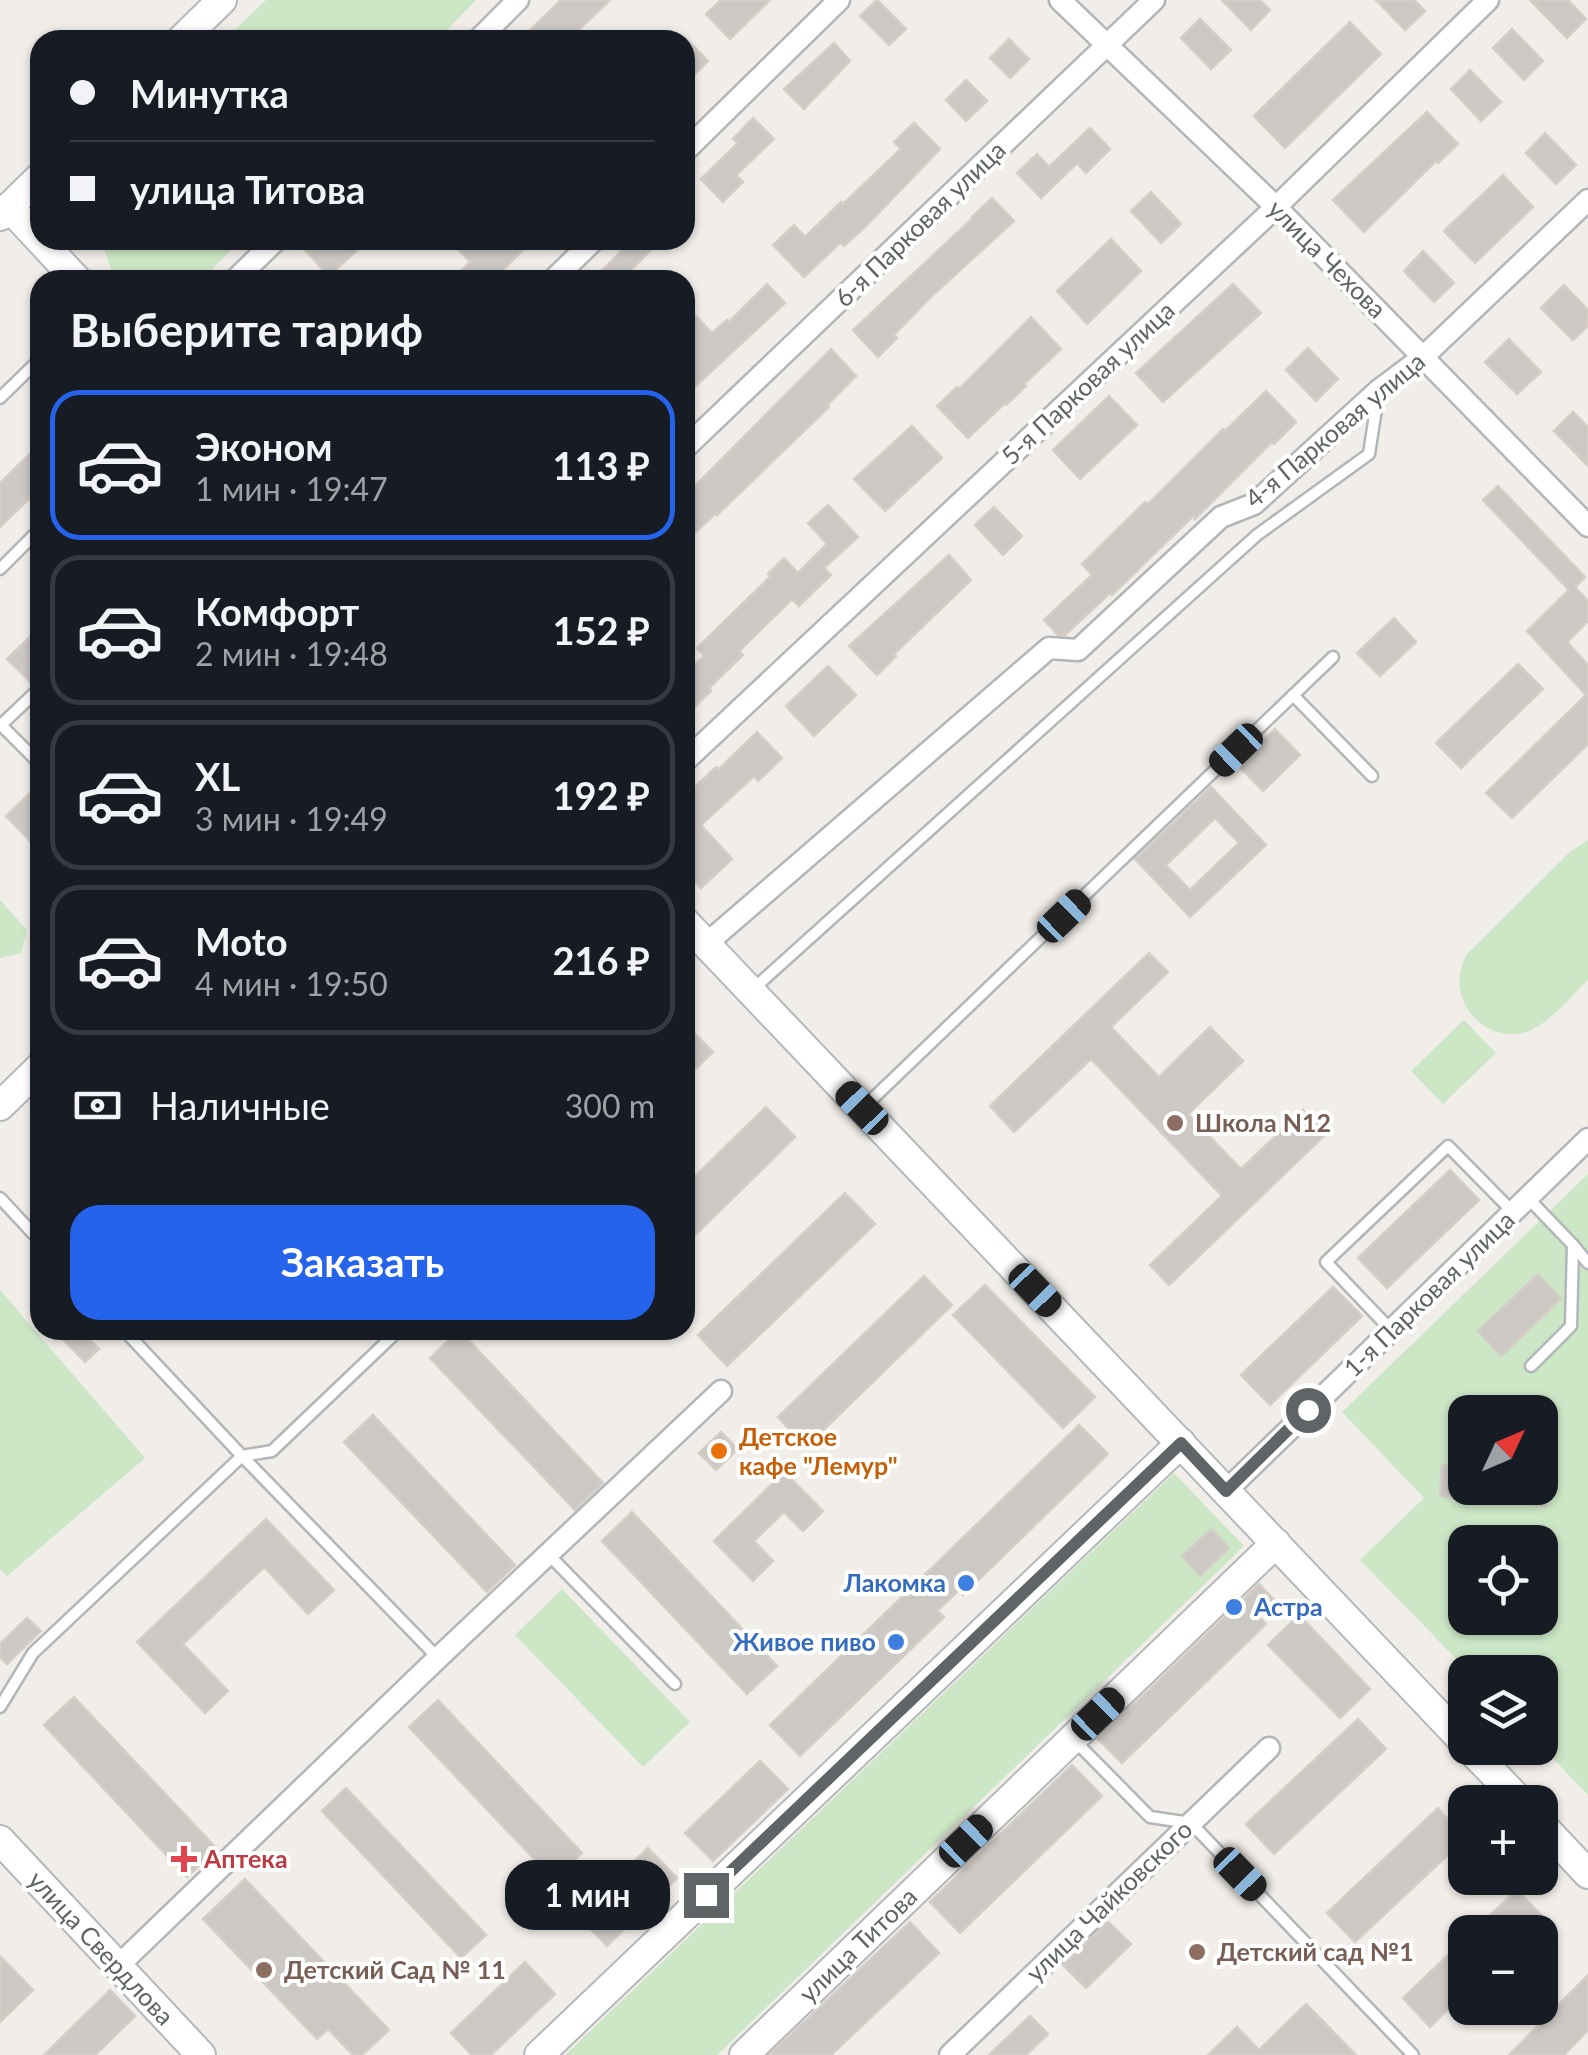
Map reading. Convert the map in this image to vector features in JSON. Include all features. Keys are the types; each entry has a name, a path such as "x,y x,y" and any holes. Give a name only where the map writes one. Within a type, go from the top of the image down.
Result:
{"main road":[{"path":"191,30 222,0"},
{"path":"30,186 4,211 30,236"},
{"path":"45,250 66,270"},
{"path":"695,932 1448,1725"},
{"path":"0,1106 30,1078"},
{"path":"539,2055 1181,1443"},
{"name":"улица Титова","path":"751,2052 1276,1543"},
{"path":"1486,1765 1505,1785"},
{"name":"улица Свердлова","path":"0,1840 201,2055"},
{"path":"1558,1842 1588,1874"}],"street":[{"path":"488,30 518,0"},
{"path":"695,140 839,0"},
{"name":"улица Чехова","path":"1060,0 1276,206 1586,521"},
{"name":"6-я Парковая улица","path":"695,438 1154,0"},
{"name":"5-я Парковая улица","path":"695,752 1276,206 1488,0"},
{"name":"4-я Парковая улица","path":"706,944 1049,648 1078,650 1221,518 1254,504 1379,390 1424,357 1588,200"},
{"path":"245,270 266,250"},
{"path":"563,270 584,250"},
{"name":"1-я Парковая улица","path":"1226,1491 1588,1139"},
{"path":"118,1966 720,1391"},
{"name":"улица Чайковского","path":"950,2055 1269,1748"}],"lane":[{"path":"0,398 30,369"},
{"path":"750,991 1257,535 1369,454 1379,390"},
{"path":"0,568 30,540"},
{"path":"862,1108 1333,656"},
{"path":"1293,695 1372,776"},
{"path":"30,697 1,724 30,754"},
{"path":"1391,1330 1326,1262 1448,1146 1573,1245 1588,1264"},
{"path":"0,1198 30,1230"},
{"path":"1531,1366 1570,1326 1573,1245"},
{"path":"133,1340 438,1658"},
{"path":"0,1707 34,1653 242,1456 272,1451 389,1340"},
{"path":"548,1554 675,1684"},
{"path":"1072,1738 1150,1817 1191,1823 1413,2055"}],"green space":[{"path":"266,0 476,0 447,30 234,30"},
{"path":"104,250 231,250 212,270 112,270"},
{"path":"1588,840 1588,980 1535,1028 1512,1034 1489,1029 1471,1014 1461,993 1461,969 1466,955 1571,851"},
{"path":"0,900 27,930 21,953 0,958"},
{"path":"1464,1020 1496,1053 1443,1104 1411,1071"},
{"path":"1588,1174 1588,1795 1558,1764 1558,1655 1452,1655 1360,1560 1424,1498 1342,1412"},
{"path":"0,1290 30,1325 30,1340 43,1340 145,1458 7,1576 0,1569"},
{"path":"1174,1473 1244,1546 717,2055 565,2055"},
{"path":"562,1589 690,1722 643,1767 515,1635"}],"building":[{"path":"561,0 610,0 578,30 530,30"},
{"path":"721,0 770,0 730,39 706,14"},
{"path":"877,0 906,29 889,45 860,16"},
{"path":"1222,0 1260,0 1270,10 1251,30"},
{"path":"1376,0 1414,0 1425,11 1405,30"},
{"path":"1530,0 1568,0 1586,19 1567,38"},
{"path":"1200,19 1231,50 1211,69 1181,38"},
{"path":"1350,22 1381,54 1285,148 1254,116"},
{"path":"1512,29 1543,61 1524,80 1493,48"},
{"path":"1009,39 1029,59 1010,78 990,58"},
{"path":"834,43 850,61 804,109 784,89"},
{"path":"695,48 708,61 695,74"},
{"path":"1470,70 1501,102 1481,121 1451,89"},
{"path":"966,80 987,101 966,121 946,100"},
{"path":"1427,112 1458,144 1364,232 1333,200"},
{"path":"753,118 774,139 736,175 743,182 723,202 701,179 738,143 733,139"},
{"path":"914,123 940,149 865,227 844,246 841,242 804,277 773,245 794,225 805,237 901,149 894,142"},
{"path":"1090,128 1110,149 1086,173 1077,163 1041,198 1017,173 1037,154 1049,167"},
{"path":"1545,133 1576,165 1556,184 1526,153"},
{"path":"1503,175 1533,207 1475,263 1444,231"},
{"path":"1151,192 1181,224 1161,243 1131,211"},
{"path":"992,198 1014,221 934,294 878,357 853,330"},
{"path":"1111,239 1141,271 1087,324 1057,291"},
{"path":"305,250 357,250 336,270 323,270"},
{"path":"459,250 523,250 503,270 462,270 470,262"},
{"path":"622,250 651,250 631,270 603,270"},
{"path":"1423,251 1454,283 1434,302 1404,271"},
{"path":"767,284 785,303 695,387 695,315 712,333 729,322"},
{"path":"1233,284 1261,313 1163,402 1136,373"},
{"path":"1564,285 1588,310 1588,326 1573,340 1541,308"},
{"path":"1031,317 1061,349 968,438 937,406"},
{"path":"1509,339 1541,372 1517,394 1485,362"},
{"path":"1308,348 1338,379 1316,401 1286,370"},
{"path":"831,349 856,376 829,407 695,533 695,486"},
{"path":"1266,391 1296,422 1112,595 1065,635 1058,635 1044,620 1092,575 1082,564"},
{"path":"1109,396 1137,425 1080,479 1053,450"},
{"path":"1573,412 1588,427 1588,466 1554,431"},
{"path":"912,426 942,458 885,511 854,479"},
{"path":"30,454 30,498 0,527 0,483"},
{"path":"1498,486 1585,577 1575,587 1588,601 1588,621 1567,642 1588,665 1588,744 1512,818 1486,793 1586,695 1527,631 1569,590 1483,500"},
{"path":"828,505 858,537 824,568 831,575 799,606 792,599 739,651 743,655 695,706 695,665 704,656 697,648 771,576 768,574 784,558 798,573 827,544 808,523"},
{"path":"994,507 1022,536 1003,555 975,525"},
{"path":"949,555 971,580 877,675 849,646"},
{"path":"1394,618 1416,642 1380,676 1357,653"},
{"path":"30,637 30,682 7,659"},
{"path":"1518,664 1543,689 1461,768 1436,743"},
{"path":"828,666 856,695 814,736 786,706"},
{"path":"1275,729 1300,755 1263,791 1238,765"},
{"path":"757,732 782,758 758,781 754,776 701,825 732,859 701,888 695,881 695,787 716,767 719,769"},
{"path":"1211,787 1266,845 1190,917 1135,859","holes":["1215,818 1239,843 1190,890 1166,865"]},
{"path":"30,793 30,841 6,816"},
{"name":"Школа N12","path":"1149,953 1168,972 1111,1027 1159,1077 1210,1027 1243,1061 1188,1114 1241,1169 1303,1110 1326,1134 1169,1285 1150,1265 1222,1196 1091,1059 1014,1132 990,1106"},
{"path":"695,1034 713,1052 695,1069"},
{"path":"766,1107 795,1137 695,1235 695,1176"},
{"path":"1450,1170 1479,1200 1387,1288 1358,1258"},
{"path":"845,1193 875,1224 727,1366 698,1335"},
{"path":"1538,1274 1561,1299 1501,1356 1478,1331"},
{"path":"924,1276 952,1305 806,1447 778,1417"},
{"path":"985,1285 1095,1397 1063,1428 953,1315"},
{"path":"1333,1287 1362,1316 1270,1405 1241,1375"},
{"path":"64,1340 90,1340 99,1349 85,1362"},
{"path":"449,1340 468,1340 603,1483 575,1510 430,1358"},
{"path":"373,1415 515,1565 487,1592 344,1442"},
{"path":"1079,1425 1108,1454 963,1595 959,1590 937,1611 944,1617 800,1756 770,1725"},
{"name":"Детское кафе \"Лемур\"","path":"721,1432 738,1449 716,1470 699,1453"},
{"path":"1442,1465 1448,1466 1448,1497 1440,1496"},
{"path":"784,1472 823,1511 803,1531 784,1512 754,1541 773,1561 753,1581 714,1541"},
{"path":"632,1512 777,1666 747,1694 602,1541"},
{"path":"266,1519 334,1590 308,1614 264,1567 183,1644 228,1691 205,1713 137,1642"},
{"path":"1211,1529 1229,1548 1200,1576 1182,1556"},
{"path":"1259,1584 1274,1600 1258,1616 1266,1624 1122,1763 1098,1739"},
{"path":"1299,1615 1370,1689 1340,1718 1268,1645"},
{"path":"27,1618 41,1631 7,1664 0,1657 0,1644"},
{"path":"74,1697 217,1849 187,1877 44,1725"},
{"path":"438,1700 582,1853 554,1880 409,1727"},
{"path":"1358,1719 1386,1749 1274,1854 1246,1824"},
{"path":"760,1761 788,1789 713,1861 685,1833"},
{"path":"1072,1765 1102,1796 960,1933 930,1902"},
{"path":"346,1788 486,1935 461,1958 322,1811"},
{"path":"1438,1808 1448,1819 1448,1855 1355,1942 1327,1913"},
{"path":"648,1848 677,1878 607,1946 578,1916"},
{"path":"245,1879 389,2030 362,2055 353,2055 328,2029 317,2039 203,1919"},
{"path":"1512,1895 1522,1895 1541,1915 1490,1915"},
{"path":"910,1922 939,1953 831,2055 769,2055"},
{"path":"1108,1922 1131,1944 1086,1988 1063,1965"},
{"path":"1448,1955 1448,2010 1430,2027 1403,1998"},
{"path":"0,1956 33,1990 0,2022"},
{"path":"525,1962 555,1994 491,2055 472,2055 451,2033"},
{"path":"1588,1975 1588,2030 1564,2055 1509,2055 1539,2025 1558,2025 1558,2005"},
{"path":"110,1990 135,2016 95,2055 44,2055"},
{"path":"1306,2004 1356,2055 1208,2055 1237,2027 1259,2050"},
{"path":"1030,2016 1048,2034 1026,2055 989,2055"}],"place":[{"name":"Школа N12","path":"1175,1123"},
{"name":"Детское кафе \"Лемур\"","path":"719,1451"},
{"name":"Лакомка","path":"966,1583"},
{"name":"Астра","path":"1234,1607"},
{"name":"Живое пиво","path":"896,1642"},
{"name":"Аптека","path":"184,1859"},
{"name":"Детский сад №1","path":"1197,1952"},
{"name":"Детский Сад № 11","path":"264,1970"}],"route":[{"path":"706,1895 1181,1443 1226,1491 1308,1410"}]}
